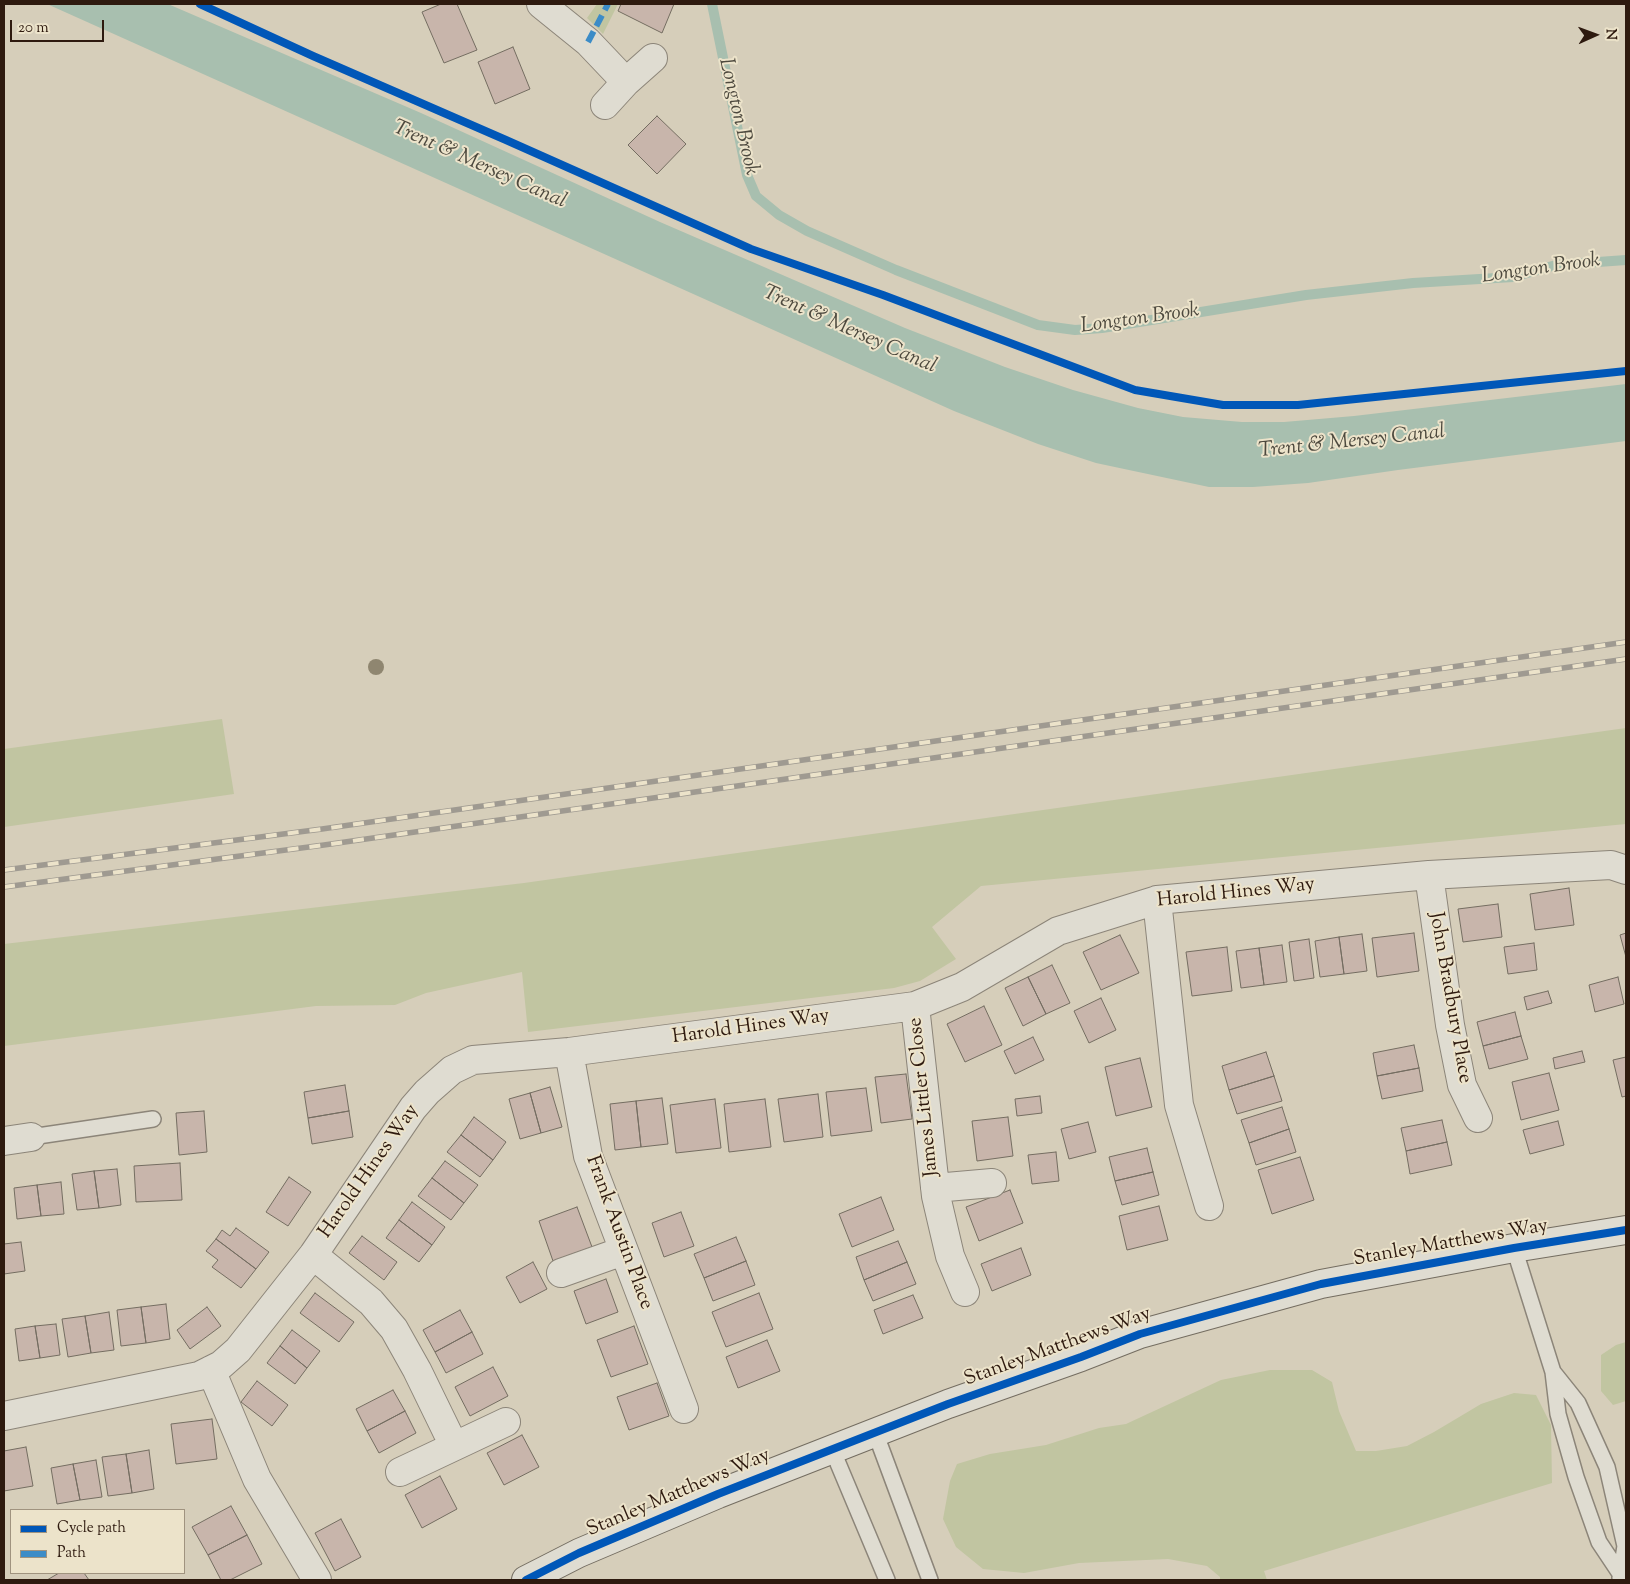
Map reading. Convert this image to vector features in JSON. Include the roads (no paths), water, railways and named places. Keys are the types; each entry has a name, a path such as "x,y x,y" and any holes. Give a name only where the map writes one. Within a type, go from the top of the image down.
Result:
{"street":[{"path":"541,4 588,42 626,82"},
{"path":"605,105 626,82 653,58"},
{"name":"Harold Hines Way","path":"4,1416 199,1376 221,1365 238,1350 313,1255 413,1108 427,1092 452,1070 473,1060 569,1052 915,1006 962,987 1058,931 1157,900 1429,875 1611,865 1626,870"},
{"name":"John Bradbury Place","path":"1429,875 1450,1026 1462,1085 1478,1118"},
{"path":"1157,900 1179,1105 1209,1206"},
{"name":"James Littler Close","path":"915,1006 935,1188 950,1256 965,1292"},
{"name":"Frank Austin Place","path":"569,1052 588,1156 684,1409"},
{"path":"4,1141 31,1137"},
{"name":"James Littler Close","path":"935,1188 992,1183"},
{"name":"Stanley Matthews Way","path":"526,1580 579,1554 718,1494 948,1404 1140,1334 1322,1284 1514,1248 1626,1230"},
{"path":"561,1273 623,1251"},
{"path":"313,1255 371,1302 394,1328 454,1446"},
{"path":"211,1370 257,1478 317,1580"},
{"path":"400,1472 506,1422"}],"lane":[{"path":"31,1137 153,1119"},
{"path":"1514,1248 1553,1372 1558,1414 1576,1477 1599,1542 1622,1577"},
{"path":"1553,1372 1578,1403 1607,1467 1624,1546 1622,1577"},
{"path":"875,1432 930,1580"},
{"path":"832,1449 887,1580"},
{"path":"1605,1580 1622,1577"}],"water":[{"name":"Trent & Mersey Canal","path":"47,4 168,4 421,113 660,222 905,328 1005,367 1073,390 1138,408 1183,417 1242,422 1284,422 1354,416 1626,384 1626,441 1308,483 1253,487 1209,487 1096,463 1038,444 954,411"}],"waterway":[{"name":"Longton Brook","path":"712,4 747,175 756,196 779,215 807,231 896,270 1038,325 1075,330 1102,328 1306,295 1413,283 1513,277 1556,265 1626,260"}],"railway":[{"path":"4,870 322,829 1626,642"},
{"path":"4,887 324,845 1626,659"}]}
